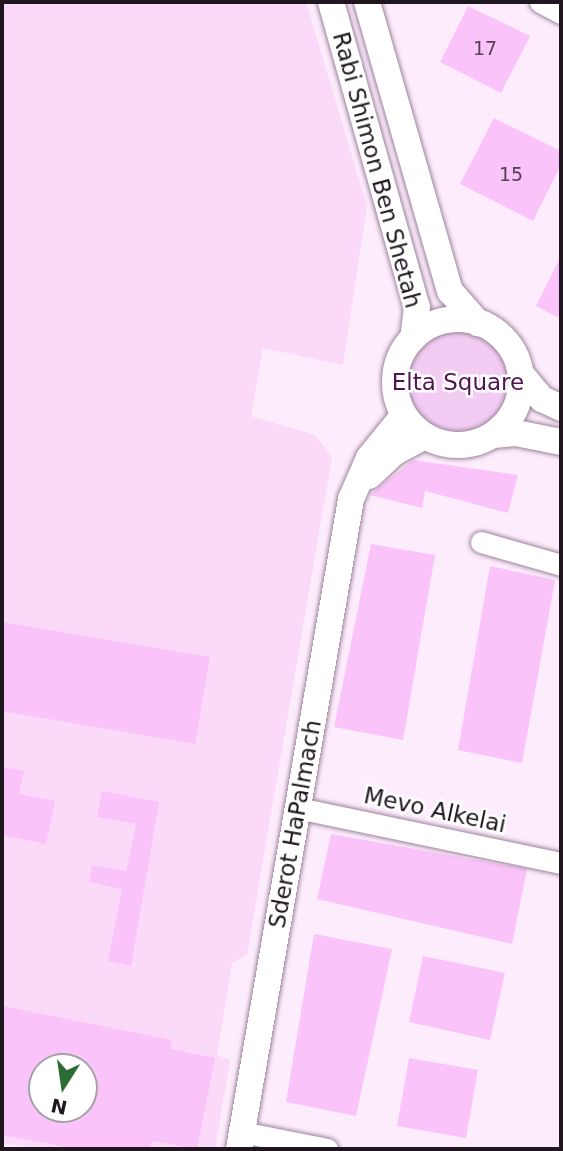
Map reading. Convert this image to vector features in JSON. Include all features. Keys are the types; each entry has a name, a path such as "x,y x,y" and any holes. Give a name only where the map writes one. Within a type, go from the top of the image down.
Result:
{"street":[{"name":"Rabi Shimon Ben Shetah","path":"331,2 417,307 413,338"},
{"name":"Rabi Shimon Ben Shetah","path":"367,2 450,291 478,323"},
{"path":"540,2 561,13"},
{"path":"561,408 542,399 521,374 507,342 478,323 443,321 413,338 396,376 404,415 425,436 459,445 493,435 516,433 561,442"},
{"path":"493,435 516,408 521,374"},
{"name":"Sderot HaPalmach","path":"241,1141 351,499 369,458 404,415"},
{"name":"Sderot HaPalmach","path":"351,499 376,468 425,436"},
{"path":"481,542 561,565"},
{"name":"Mevo Alkelai","path":"298,808 561,863"},
{"path":"241,1141 327,1149"}],"shaded area":[{"path":"2,2 306,2 367,206 343,365 263,348 251,416 315,435 332,457 247,954 232,963 217,1055 230,1060 215,1149 38,1149 2,1143"}],"green space":[{"name":"Elta Square","path":"458,332 486,340 500,354 508,382 500,410 486,424 458,432 430,424 416,410 408,382 416,354 430,340"}],"building":[{"path":"468,6 530,36 501,93 440,62"},
{"path":"494,118 561,151 561,165 533,221 460,184"},
{"path":"561,256 561,319 536,306"},
{"path":"413,460 518,475 508,513 425,491 422,508 370,495"},
{"path":"371,544 435,555 403,740 334,727"},
{"path":"490,566 555,580 522,763 458,750"},
{"path":"2,622 210,657 195,744 2,711"},
{"path":"2,767 24,771 19,794 55,801 46,844 2,835"},
{"path":"102,791 159,802 131,966 108,961 122,889 89,882 92,865 126,871 136,824 97,817"},
{"path":"331,834 527,869 512,944 317,899"},
{"path":"314,934 392,949 356,1116 286,1102"},
{"path":"423,956 505,973 490,1040 409,1022"},
{"path":"2,1006 172,1040 170,1049 215,1058 197,1149 152,1141 150,1149 76,1149 2,1135"},
{"path":"409,1058 478,1070 466,1138 397,1126"}]}
